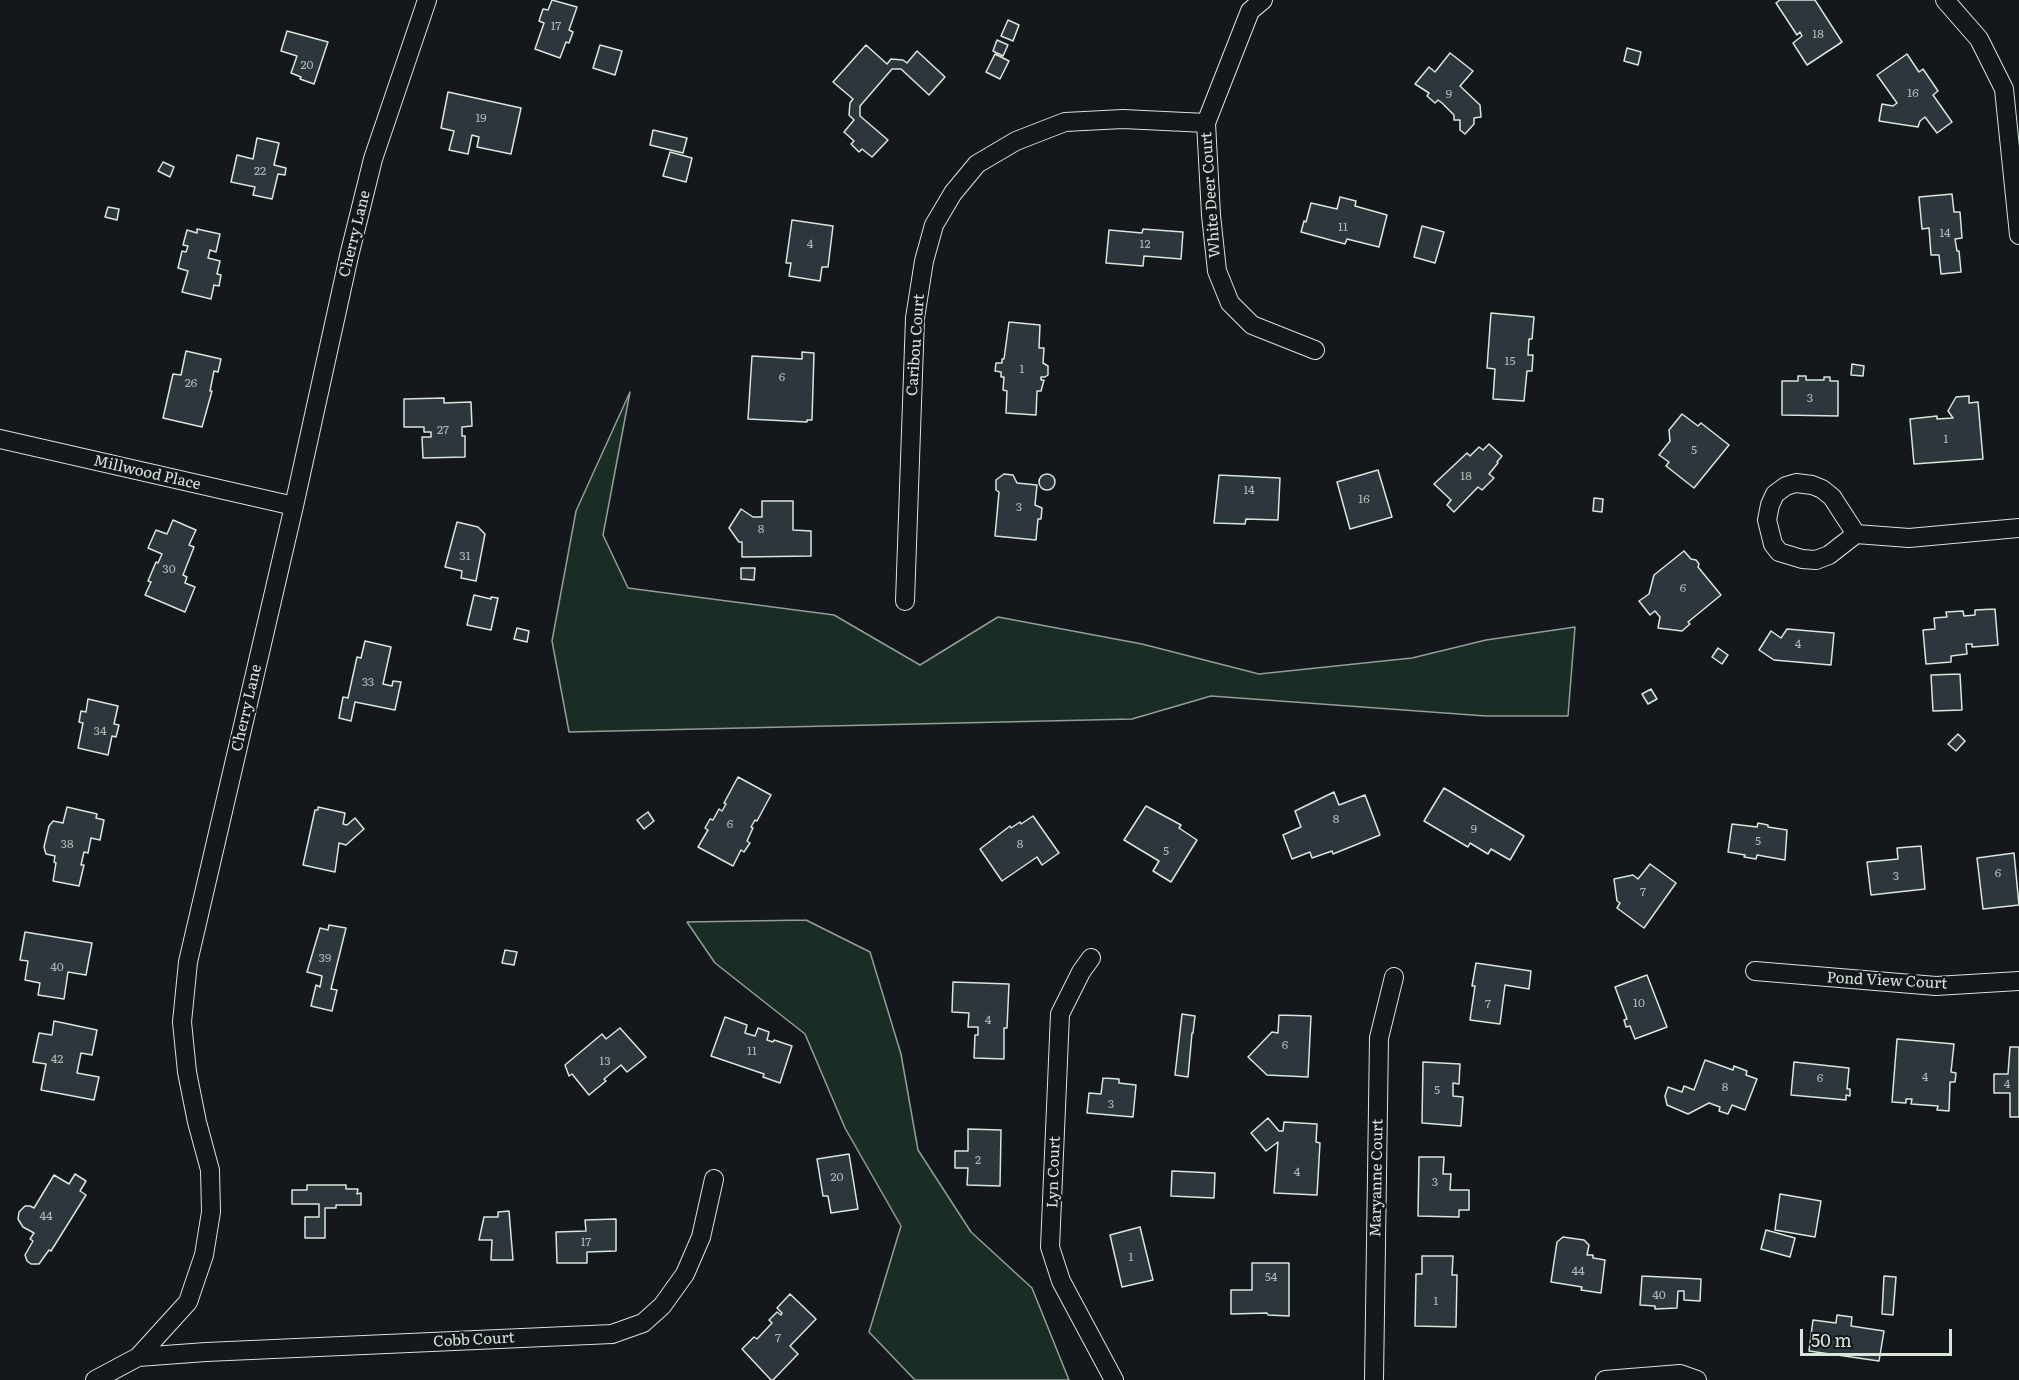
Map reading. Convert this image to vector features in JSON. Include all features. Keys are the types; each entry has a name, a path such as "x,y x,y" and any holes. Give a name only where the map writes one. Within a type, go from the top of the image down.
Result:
{"street":[{"name":"Cherry Lane","path":"95,1380 138,1357 188,1302 204,1255 211,1212 210,1170 197,1122 185,1052 182,1022 188,962 373,159 427,0"},
{"name":"White Deer Court","path":"1263,0 1250,11 1206,123 1211,215 1217,271 1230,303 1252,325 1315,350"},
{"path":"1945,0 1979,39 2004,89 2019,235"},
{"name":"Caribou Court","path":"905,601 915,318 924,261 934,225 953,193 977,164 1016,141 1065,122 1123,119 1206,123"},
{"name":"Millwood Place","path":"0,439 294,506"},
{"path":"1856,534 1832,497 1812,485 1796,483 1786,486 1775,494 1770,505 1767,520 1773,544 1779,552 1790,557 1815,560 1829,555 1856,534 1909,538 2019,528"},
{"name":"Lyn Court","path":"1091,958 1081,972 1060,1014 1050,1247 1061,1281 1114,1380"},
{"name":"Pond View Court","path":"1755,971 1936,986 2019,981"},
{"name":"Maryanne Court","path":"1374,1380 1379,1038 1394,977"},
{"name":"Cobb Court","path":"138,1357 612,1334 643,1323 662,1306 685,1274 702,1237 714,1179"},
{"path":"1605,1380 1680,1374 1697,1380"}],"green space":[{"path":"630,392 603,535 628,588 834,615 920,665 998,617 1142,644 1259,674 1412,658 1486,640 1575,627 1568,716 1486,716 1211,696 1132,719 569,732 552,641 576,511"},
{"path":"806,920 870,952 901,1054 918,1150 971,1232 1032,1288 1069,1380 915,1380 869,1332 901,1226 845,1128 805,1034 715,963 687,922"}],"building":[{"path":"552,0 577,7 569,30 573,32 560,58 535,49 544,23 539,21 543,9 548,10"},
{"path":"1780,0 1815,0 1842,42 1807,65 1793,43 1802,36 1800,32 1797,35 1776,3"},
{"path":"1008,20 1019,25 1013,41 1001,36"},
{"path":"287,31 328,42 314,84 291,73 297,56 281,51"},
{"path":"997,40 1008,45 1003,56 993,51"},
{"path":"600,45 622,51 615,75 593,68"},
{"path":"866,45 887,64 891,59 903,60 907,63 917,51 945,77 929,95 901,69 892,69 860,106 860,116 888,140 872,157 862,149 859,152 851,144 854,141 844,132 854,120 849,115 850,103 853,99 833,82"},
{"path":"1627,48 1641,52 1638,65 1624,61"},
{"path":"1450,53 1473,71 1460,86 1480,105 1481,117 1474,118 1474,124 1465,134 1460,130 1460,120 1454,120 1454,115 1442,103 1438,100 1435,103 1427,96 1429,93 1415,84 1429,67 1435,72"},
{"path":"995,54 1009,61 1000,79 986,72"},
{"path":"1907,54 1919,72 1923,69 1938,91 1933,95 1952,122 1937,133 1925,117 1920,121 1918,127 1879,121 1882,104 1893,106 1897,103 1877,75"},
{"path":"448,92 521,108 511,154 477,147 479,137 472,135 468,154 449,150 454,131 441,128"},
{"path":"653,130 687,138 683,153 650,145"},
{"path":"257,138 279,143 274,165 286,168 285,175 278,174 272,199 253,195 255,187 231,182 237,155 253,159"},
{"path":"670,152 692,158 686,182 663,176"},
{"path":"163,162 174,167 170,177 158,171"},
{"path":"1952,194 1954,212 1960,212 1962,238 1955,239 1961,272 1941,274 1939,255 1931,255 1929,228 1922,229 1919,197"},
{"path":"1340,197 1356,201 1355,206 1387,215 1379,247 1347,239 1345,244 1301,232 1311,203 1337,209"},
{"path":"108,207 119,209 117,220 105,217"},
{"path":"792,220 833,226 828,267 822,267 820,281 789,276 791,263 786,263"},
{"path":"1422,226 1444,232 1435,263 1414,257"},
{"path":"197,229 220,234 216,252 210,250 208,258 220,261 217,274 221,275 219,286 214,285 211,299 182,292 188,271 178,268 182,251 186,252 188,246 183,245 187,230 197,233"},
{"path":"1143,229 1183,232 1181,259 1144,256 1143,266 1106,263 1109,230 1142,233"},
{"path":"1491,313 1534,317 1528,355 1533,355 1532,371 1527,371 1524,401 1493,399 1495,369 1487,368"},
{"path":"1009,322 1040,325 1039,348 1044,348 1043,363 1048,366 1048,375 1041,377 1041,380 1044,380 1041,391 1037,391 1036,415 1006,413 1007,391 1003,390 1004,377 1001,377 1001,372 995,371 996,363 1002,363 1004,359"},
{"path":"186,351 221,359 218,372 214,371 210,391 212,391 202,427 163,418 173,374 181,375"},
{"path":"802,352 814,353 812,420 807,420 807,422 748,419 752,356 802,359"},
{"path":"1852,364 1864,366 1863,376 1851,375"},
{"path":"1798,376 1806,376 1806,380 1824,380 1824,377 1830,377 1830,381 1838,381 1838,416 1782,415 1782,381 1798,381"},
{"path":"1969,396 1969,403 1978,402 1983,459 1914,464 1910,419 1937,416 1937,419 1953,418 1948,411 1956,397"},
{"path":"444,398 444,403 471,402 472,426 462,427 462,436 465,436 465,457 423,458 422,437 431,437 431,432 424,432 424,427 404,427 404,399"},
{"path":"1682,414 1698,426 1701,423 1729,445 1694,488 1666,466 1669,462 1659,455 1670,441 1669,430"},
{"path":"1489,444 1502,456 1489,474 1494,478 1482,490 1478,487 1454,512 1447,505 1451,500 1434,484 1467,453 1470,456 1479,447 1483,450"},
{"path":"1378,470 1392,517 1350,529 1337,482"},
{"path":"1004,474 1013,475 1017,483 1037,485 1035,505 1042,508 1041,519 1038,519 1036,540 995,536 999,492 996,490 996,480"},
{"path":"1044,474 1050,474 1055,482 1053,488 1044,490 1039,485 1039,479"},
{"path":"1219,475 1280,478 1278,520 1246,519 1245,524 1214,523"},
{"path":"1594,498 1603,499 1602,512 1593,511"},
{"path":"762,501 793,501 793,530 811,531 811,556 742,557 742,542 739,542 729,528 741,509 753,517 762,517"},
{"path":"173,520 196,530 189,545 194,547 183,575 187,577 185,583 195,587 185,612 145,595 151,582 148,581 162,554 148,548 156,530 167,534"},
{"path":"457,522 478,527 485,534 476,581 461,578 462,571 445,567"},
{"path":"1684,551 1691,559 1696,560 1698,567 1721,595 1688,622 1690,624 1682,631 1658,628 1660,617 1655,611 1650,615 1639,601 1649,594 1654,575"},
{"path":"741,568 755,568 754,580 741,579"},
{"path":"474,595 491,599 491,597 498,598 491,630 467,625"},
{"path":"1995,609 1998,645 1972,647 1972,644 1966,644 1967,654 1951,656 1951,662 1926,664 1923,630 1935,629 1934,618 1947,617 1946,612 1963,611 1964,616 1975,615 1975,610"},
{"path":"517,628 529,631 527,642 514,639"},
{"path":"1787,629 1834,633 1831,665 1774,660 1759,650 1771,631 1781,638"},
{"path":"365,641 391,647 383,684 392,686 393,681 401,682 395,710 355,702 351,721 339,718 343,697 348,698 357,657 361,658"},
{"path":"1718,648 1728,655 1722,664 1712,657"},
{"path":"1960,674 1962,710 1933,711 1931,675"},
{"path":"1651,689 1657,699 1648,704 1642,694"},
{"path":"88,699 118,706 114,724 119,725 116,737 112,736 108,755 78,748 83,723 79,722 81,711 86,712"},
{"path":"1958,734 1965,741 1956,751 1948,744"},
{"path":"738,777 771,795 757,821 755,820 751,827 753,828 747,841 750,843 744,852 741,850 733,866 698,847 708,830 705,828 710,819 713,820 719,809 722,811"},
{"path":"1444,788 1524,836 1510,860 1491,849 1488,854 1470,843 1468,847 1424,821"},
{"path":"1334,792 1339,805 1365,795 1380,835 1333,854 1332,851 1312,858 1310,852 1292,859 1283,835 1301,827 1295,811"},
{"path":"1146,806 1181,825 1179,828 1197,840 1171,882 1153,871 1159,861 1124,840"},
{"path":"67,807 97,814 96,818 104,820 100,840 91,838 88,853 84,852 81,865 84,865 79,886 53,881 55,856 46,854 44,847 49,826 53,821 63,823"},
{"path":"318,807 345,813 343,824 347,825 355,818 364,829 346,845 339,843 335,872 303,865 315,810 318,810"},
{"path":"648,812 654,821 644,829 637,820"},
{"path":"1033,816 1059,853 1042,865 1037,857 1002,881 980,849 1010,826 1011,828 1020,822 1021,824"},
{"path":"1758,823 1787,830 1785,860 1757,855 1756,859 1728,852 1732,824 1757,827"},
{"path":"1921,846 1925,889 1871,895 1867,862 1898,859 1897,848"},
{"path":"2014,853 2019,905 1983,909 1977,858"},
{"path":"1650,864 1676,883 1644,928 1617,908 1620,903 1617,901 1614,879 1633,875 1638,879"},
{"path":"329,925 346,928 331,989 337,990 332,1011 311,1006 316,985 320,987 322,976 307,972 320,928 328,930"},
{"path":"25,932 92,943 86,975 68,972 64,999 38,995 40,983 25,980 28,961 20,960"},
{"path":"505,950 517,952 514,965 502,963"},
{"path":"1476,963 1531,971 1529,989 1505,985 1500,1024 1470,1020"},
{"path":"1647,975 1667,1027 1635,1039 1630,1026 1626,1027 1624,1020 1627,1019 1615,987"},
{"path":"953,982 1009,984 1007,1028 1004,1028 1004,1059 974,1058 975,1035 978,1035 978,1027 968,1027 969,1013 952,1012"},
{"path":"1182,1014 1195,1016 1188,1077 1175,1075"},
{"path":"1279,1015 1311,1016 1308,1077 1267,1075 1248,1057 1272,1032 1278,1033"},
{"path":"725,1017 747,1025 745,1033 755,1036 758,1028 769,1032 767,1040 792,1046 780,1083 763,1077 764,1074 711,1056"},
{"path":"54,1021 97,1030 92,1055 81,1053 77,1073 99,1077 94,1100 41,1090 46,1064 33,1062 39,1033 52,1035"},
{"path":"620,1028 646,1057 627,1072 621,1065 589,1095 572,1074 569,1076 565,1065 602,1034 606,1039"},
{"path":"1897,1039 1954,1044 1951,1072 1956,1073 1955,1082 1950,1082 1949,1111 1937,1110 1938,1106 1911,1104 1912,1099 1906,1099 1906,1103 1892,1102"},
{"path":"2010,1047 2019,1047 2019,1117 2010,1117 2010,1093 1994,1093 1994,1074 2008,1074"},
{"path":"1705,1060 1733,1070 1734,1066 1747,1071 1746,1075 1757,1079 1745,1110 1732,1105 1728,1114 1719,1111 1720,1107 1709,1103 1688,1114 1667,1105 1665,1096 1668,1087 1682,1092 1684,1086 1694,1090"},
{"path":"1423,1062 1460,1064 1459,1084 1453,1083 1453,1096 1463,1097 1461,1126 1422,1123"},
{"path":"1794,1062 1849,1068 1847,1089 1850,1089 1850,1096 1846,1095 1846,1100 1791,1095"},
{"path":"1103,1078 1119,1079 1119,1083 1136,1085 1133,1117 1087,1113 1089,1093 1101,1094"},
{"path":"1268,1118 1279,1131 1283,1131 1284,1122 1317,1124 1316,1142 1320,1143 1317,1195 1274,1193 1278,1142 1266,1151 1251,1133"},
{"path":"968,1129 1001,1130 1000,1186 967,1185 968,1168 955,1168 955,1151 968,1151"},
{"path":"849,1154 858,1209 831,1213 828,1196 823,1196 817,1159"},
{"path":"1419,1157 1444,1157 1443,1174 1451,1174 1450,1190 1469,1190 1469,1210 1459,1210 1459,1217 1418,1216"},
{"path":"1172,1171 1215,1173 1214,1198 1171,1196"},
{"path":"75,1174 86,1181 80,1191 86,1195 51,1251 49,1250 39,1264 31,1264 25,1255 33,1241 30,1239 34,1233 23,1227 18,1219 19,1212 25,1206 34,1208 54,1175 69,1184"},
{"path":"307,1185 346,1185 346,1189 358,1189 357,1194 361,1193 361,1205 336,1205 336,1208 325,1208 325,1238 305,1238 305,1217 319,1217 319,1204 292,1204 292,1190 307,1190"},
{"path":"1780,1194 1821,1201 1815,1237 1775,1230"},
{"path":"509,1211 513,1260 491,1260 492,1240 479,1240 484,1217 498,1217 498,1212"},
{"path":"616,1219 616,1251 587,1252 587,1263 557,1263 556,1232 586,1231 585,1220"},
{"path":"1140,1227 1153,1280 1122,1287 1110,1235"},
{"path":"1766,1230 1795,1238 1790,1257 1761,1249"},
{"path":"1563,1237 1584,1240 1589,1245 1587,1255 1605,1260 1601,1293 1551,1282 1557,1242"},
{"path":"1422,1256 1453,1256 1452,1275 1457,1275 1456,1327 1415,1326 1416,1274 1422,1274"},
{"path":"1252,1263 1289,1263 1289,1316 1268,1315 1267,1313 1231,1314 1231,1290 1252,1290"},
{"path":"1642,1276 1701,1279 1700,1301 1684,1300 1684,1291 1678,1291 1677,1308 1655,1309 1655,1306 1640,1305"},
{"path":"1884,1276 1896,1277 1893,1315 1882,1314"},
{"path":"790,1294 816,1319 790,1346 798,1354 771,1380 742,1349 754,1337 757,1339 772,1323 769,1320 777,1312 781,1315 782,1313 777,1308"},
{"path":"1837,1315 1852,1317 1851,1326 1884,1331 1879,1361 1809,1351 1813,1320 1836,1323"}]}
